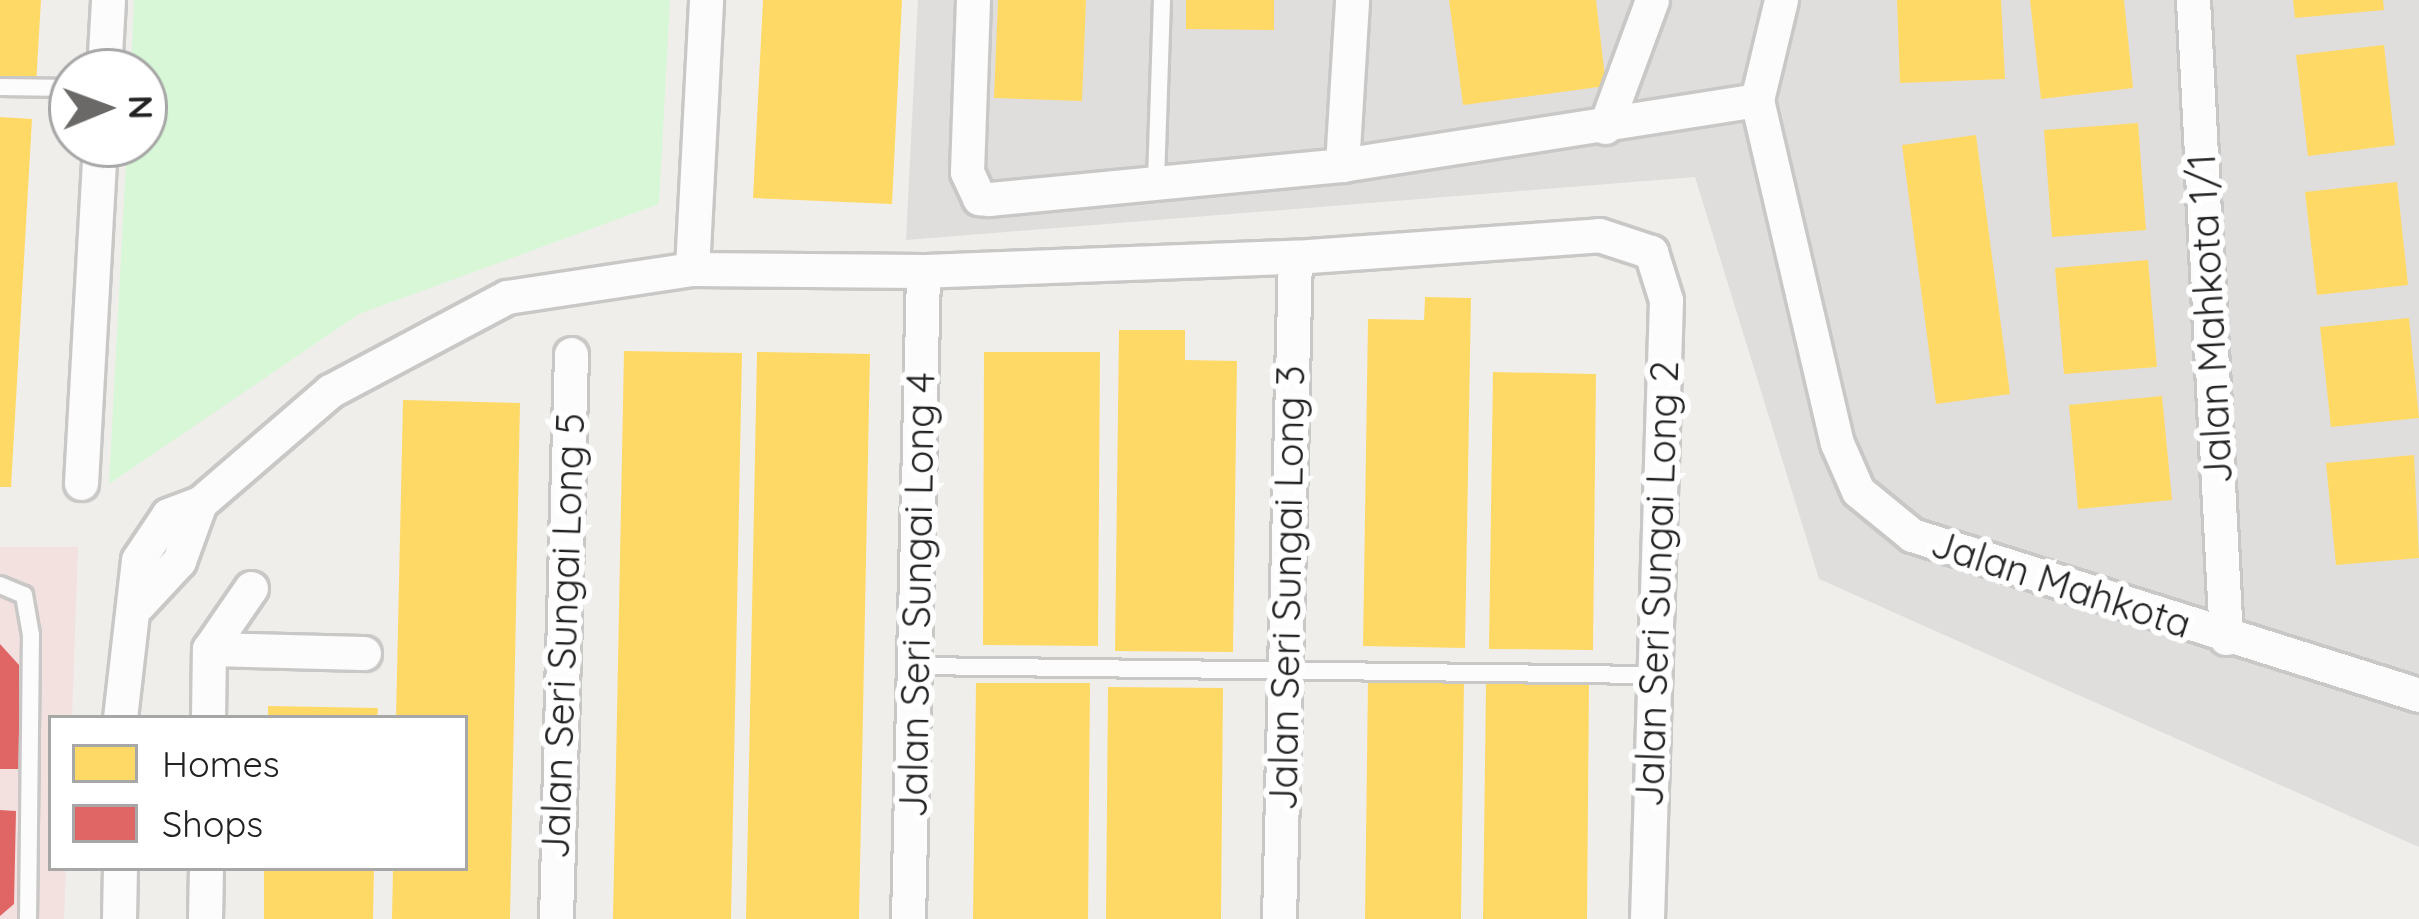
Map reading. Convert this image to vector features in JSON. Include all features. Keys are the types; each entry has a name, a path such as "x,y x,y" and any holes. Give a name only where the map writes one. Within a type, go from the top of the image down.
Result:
{"street":[{"path":"105,48 108,0"},
{"path":"692,269 706,0"},
{"path":"973,0 967,172 979,197 1342,165 1757,100"},
{"path":"1342,165 1352,0"},
{"path":"1605,127 1652,0"},
{"name":"Jalan Mahkota","path":"1781,0 1757,100 1838,443 1858,490 1912,535 2226,638 2419,694"},
{"name":"Jalan Mahkota 1/1","path":"2193,0 2226,638"},
{"path":"80,483 99,168"},
{"name":"Jalan Seri Sungai Long 2","path":"1295,257 1599,235 1651,252 1666,300 1647,919"},
{"path":"120,715 121,675 138,605 179,561 200,503 330,391 507,297 692,269 922,271 1295,257"},
{"name":"Jalan Seri Sungai Long 3","path":"1279,919 1295,257"},
{"name":"Jalan Seri Sungai Long 4","path":"908,919 922,271"},
{"name":"Jalan Seri Sungai Long 5","path":"556,919 571,354"},
{"path":"208,715 209,649 251,588"},
{"path":"209,649 364,653"},
{"path":"119,871 119,919"},
{"path":"206,871 206,919"}],"lane":[{"path":"1156,181 1162,0"},
{"path":"0,87 48,88"},
{"path":"0,585 24,595 32,635 28,919"},
{"path":"914,666 1655,675"}],"shaded area":[{"path":"918,0 2419,0 2419,847 1819,579 1695,177 906,240"},
{"path":"0,547 78,547 72,715 48,715 48,871 66,871 64,919 0,919"}],"green space":[{"path":"134,0 670,0 659,204 359,314 109,484 126,168 168,168 168,48 132,48"}],"building: Homes":[{"path":"0,0 41,0 36,85 0,83"},
{"path":"763,0 902,0 892,204 753,198"},
{"path":"998,0 1086,0 1082,101 994,98"},
{"path":"1186,0 1274,0 1274,30 1186,29"},
{"path":"1449,0 1596,0 1606,86 1463,105"},
{"path":"1897,0 2001,0 2005,79 1900,83"},
{"path":"2030,0 2124,0 2133,88 2041,99"},
{"path":"2293,0 2383,0 2384,10 2295,18"},
{"path":"2384,45 2395,145 2308,156 2296,55"},
{"path":"0,117 32,119 11,487 0,487"},
{"path":"2138,123 2146,230 2052,237 2044,130"},
{"path":"1976,135 2010,394 1936,404 1902,145"},
{"path":"2397,182 2408,285 2317,295 2305,192"},
{"path":"2148,260 2157,367 2064,374 2055,268"},
{"path":"1425,297 1471,298 1465,648 1363,646 1368,319 1424,320"},
{"path":"2409,318 2419,418 2331,427 2320,327"},
{"path":"1119,330 1185,330 1185,360 1237,361 1233,652 1115,651"},
{"path":"624,351 742,353 731,919 613,919"},
{"path":"757,352 870,354 859,919 746,919"},
{"path":"984,352 1100,352 1098,646 983,645"},
{"path":"1493,372 1596,374 1593,650 1489,649"},
{"path":"2162,396 2172,500 2078,509 2069,405"},
{"path":"403,400 520,403 510,919 392,919 393,871 468,871 468,715 396,715"},
{"path":"2414,455 2419,558 2336,565 2326,463"},
{"path":"1368,680 1464,681 1461,919 1365,919"},
{"path":"976,683 1090,683 1088,919 973,919"},
{"path":"1486,684 1589,684 1587,919 1483,919"},
{"path":"1108,687 1223,688 1221,919 1106,919"},
{"path":"268,706 378,708 377,715 268,715"},
{"path":"264,871 374,871 373,919 264,919"}],"building: Shops":[{"path":"0,644 19,665 19,769 0,769"},
{"path":"0,810 16,811 14,904 0,916"}]}
